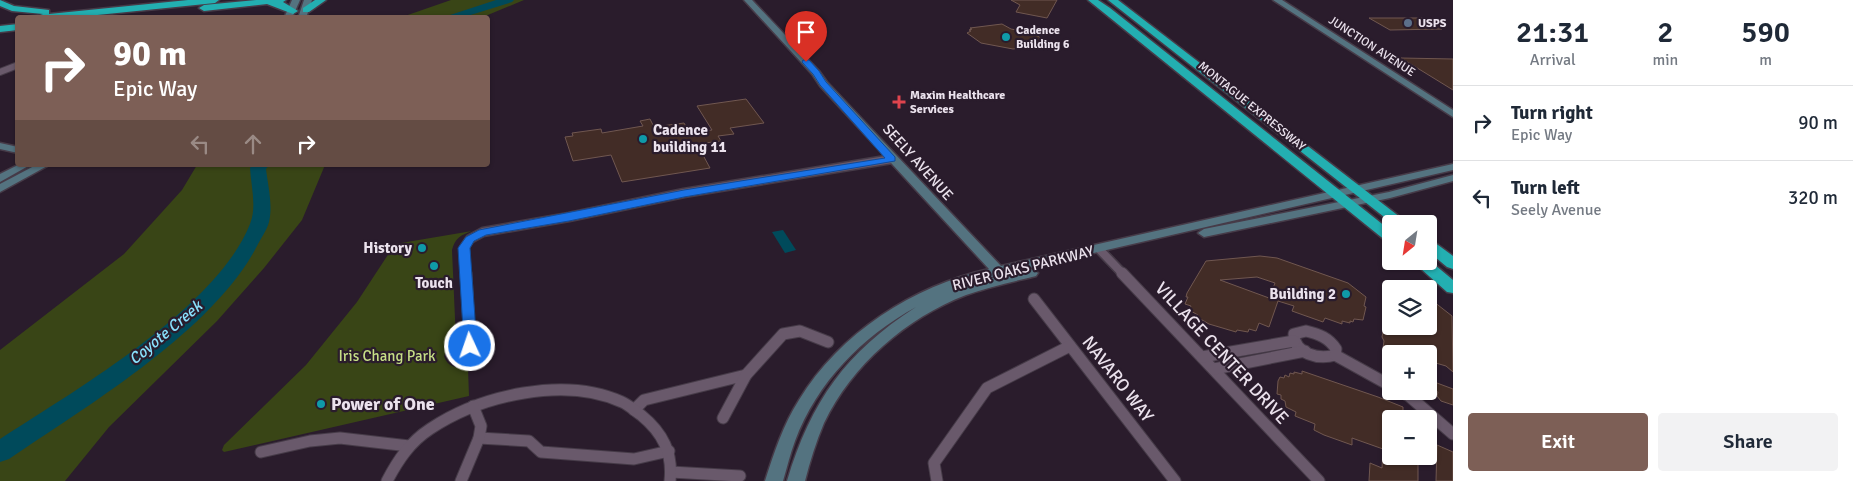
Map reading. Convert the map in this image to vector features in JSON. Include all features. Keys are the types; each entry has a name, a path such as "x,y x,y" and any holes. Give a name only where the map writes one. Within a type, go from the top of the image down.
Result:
{"highway":[{"path":"63,15 215,0"},
{"path":"136,15 282,0"},
{"path":"304,14 311,5 322,0"},
{"name":"MONTAGUE EXPRESSWAY","path":"1092,0 1107,10 1382,231"},
{"name":"MONTAGUE EXPRESSWAY","path":"1112,0 1391,215"},
{"path":"0,2 12,8 43,12 129,8"},
{"path":"259,2 282,5 291,14"},
{"path":"0,21 15,19"},
{"path":"0,29 15,27"},
{"path":"1438,252 1453,264"},
{"path":"1431,270 1453,288"}],"street":[{"path":"291,14 296,0"},
{"path":"304,14 308,0"},
{"name":"SEELY AVENUE","path":"748,0 816,73 823,84 1001,275"},
{"name":"JUNCTION AVENUE","path":"1277,0 1453,114"},
{"path":"0,72 15,66"},
{"path":"0,146 15,149"},
{"path":"465,353 470,346 464,248 470,239 483,232 569,217 684,193 892,159"},
{"path":"0,179 21,167"},
{"path":"0,189 40,167"},
{"path":"1102,252 1151,241 1155,236 1453,167"},
{"name":"RIVER OAKS PARKWAY","path":"774,481 790,432 805,403 838,358 873,326 926,295 960,282 1371,199 1453,178"},
{"path":"1187,237 1188,234 1194,231 1232,223 1238,217"},
{"name":"VILLAGE CENTER DRIVE","path":"1102,252 1319,481"},
{"name":"RIVER OAKS PARKWAY","path":"796,481 808,441 823,409 840,382 873,345 915,314 950,296 1001,275"},
{"name":"NAVARO WAY","path":"1034,298 1175,481"},
{"path":"723,418 746,376 783,334 790,330 803,332 828,342"},
{"path":"1335,355 1337,352 1334,345 1319,334 1301,331 1294,334 1294,341 1305,352 1322,358 1335,355 1382,381"},
{"path":"1202,357 1294,341"},
{"path":"937,481 934,463 988,388 1070,346"},
{"path":"1214,369 1305,352"},
{"path":"634,410 644,400 746,376"},
{"path":"387,481 409,446 438,425 473,406 517,393 554,390 577,390 600,395 623,402 634,410 654,426 669,451 671,477 740,476"},
{"path":"1415,400 1453,434"},
{"path":"461,481 479,438 481,426 473,406"},
{"path":"261,452 310,441 340,438 409,446"},
{"path":"479,438 529,440 540,452 634,459 669,451"}],"green space":[{"path":"451,0 524,0 488,15 408,15"},
{"path":"196,167 324,167 302,220 264,268 217,321 109,427 65,481 0,481 0,350 124,254 182,190"},
{"name":"Iris Chang Park","path":"472,231 459,238 452,250 456,341 448,347 444,356 450,365 468,368 469,396 224,452 222,450 224,445 306,365 357,302 395,244"}],"water":[{"path":"783,230 796,250 785,253 772,232"}],"building":[{"path":"1011,0 1057,0 1047,18 1016,12 1020,5"},
{"name":"USPS","path":"1369,18 1422,18 1442,29 1390,30"},
{"name":"Cadence Building 6","path":"1002,24 1011,29 1033,33 1050,44 1013,49 981,43 967,33 971,31 969,30 972,29 970,28"},
{"path":"1401,58 1453,59 1453,90"},
{"name":"Cadence building 11","path":"746,99 764,123 730,128 734,134 718,136 721,141 697,144 710,168 622,182 611,155 573,161 565,137 573,136 572,133 601,129 602,133 643,126 640,121 650,119 654,127 684,123 690,133 712,130 697,106"},
{"name":"Building 2","path":"1260,256 1277,258 1348,283 1366,297 1363,320 1354,319 1350,323 1342,321 1342,324 1325,318 1323,322 1292,311 1294,306 1278,301 1269,327 1259,323 1256,331 1249,329 1248,332 1237,330 1236,332 1209,324 1189,310 1191,306 1185,304 1188,297 1186,297 1187,293 1206,261","holes":["1257,277 1275,283 1269,298 1220,280"]},
{"path":"1437,304 1452,316 1453,372 1446,366 1437,363 1437,345 1383,345 1382,335 1437,335"},
{"path":"1302,371 1403,407 1403,410 1382,410 1382,449 1352,438 1352,445 1324,435 1314,430 1315,424 1295,416 1296,412 1286,407 1285,401 1281,399 1281,395 1277,394 1278,381 1280,377 1284,378 1285,375 1289,377 1290,373 1302,374"},
{"path":"1437,383 1453,389 1453,405 1441,401 1437,396"},
{"path":"1437,445 1453,452 1453,481 1436,481"},
{"path":"1370,463 1382,468 1382,465 1418,465 1418,481 1369,481"}],"waterway":[{"name":"Coyote Creek","path":"457,15 508,0"},
{"name":"Coyote Creek","path":"0,452 146,352 183,321 215,290 242,258 259,225 262,204 259,167"}],"place":[{"name":"USPS","path":"1408,23"},
{"name":"Cadence Building 6","path":"1006,37"},
{"name":"Maxim Healthcare Services","path":"899,102"},
{"name":"Cadence building 11","path":"643,139"},
{"name":"History","path":"422,248"},
{"name":"Touch","path":"434,266"},
{"name":"Building 2","path":"1346,294"},
{"name":"Power of One","path":"321,404"}],"route":[{"path":"470,346 464,248 470,239 483,232 569,217 684,193 892,159 823,84 806,62"}]}
